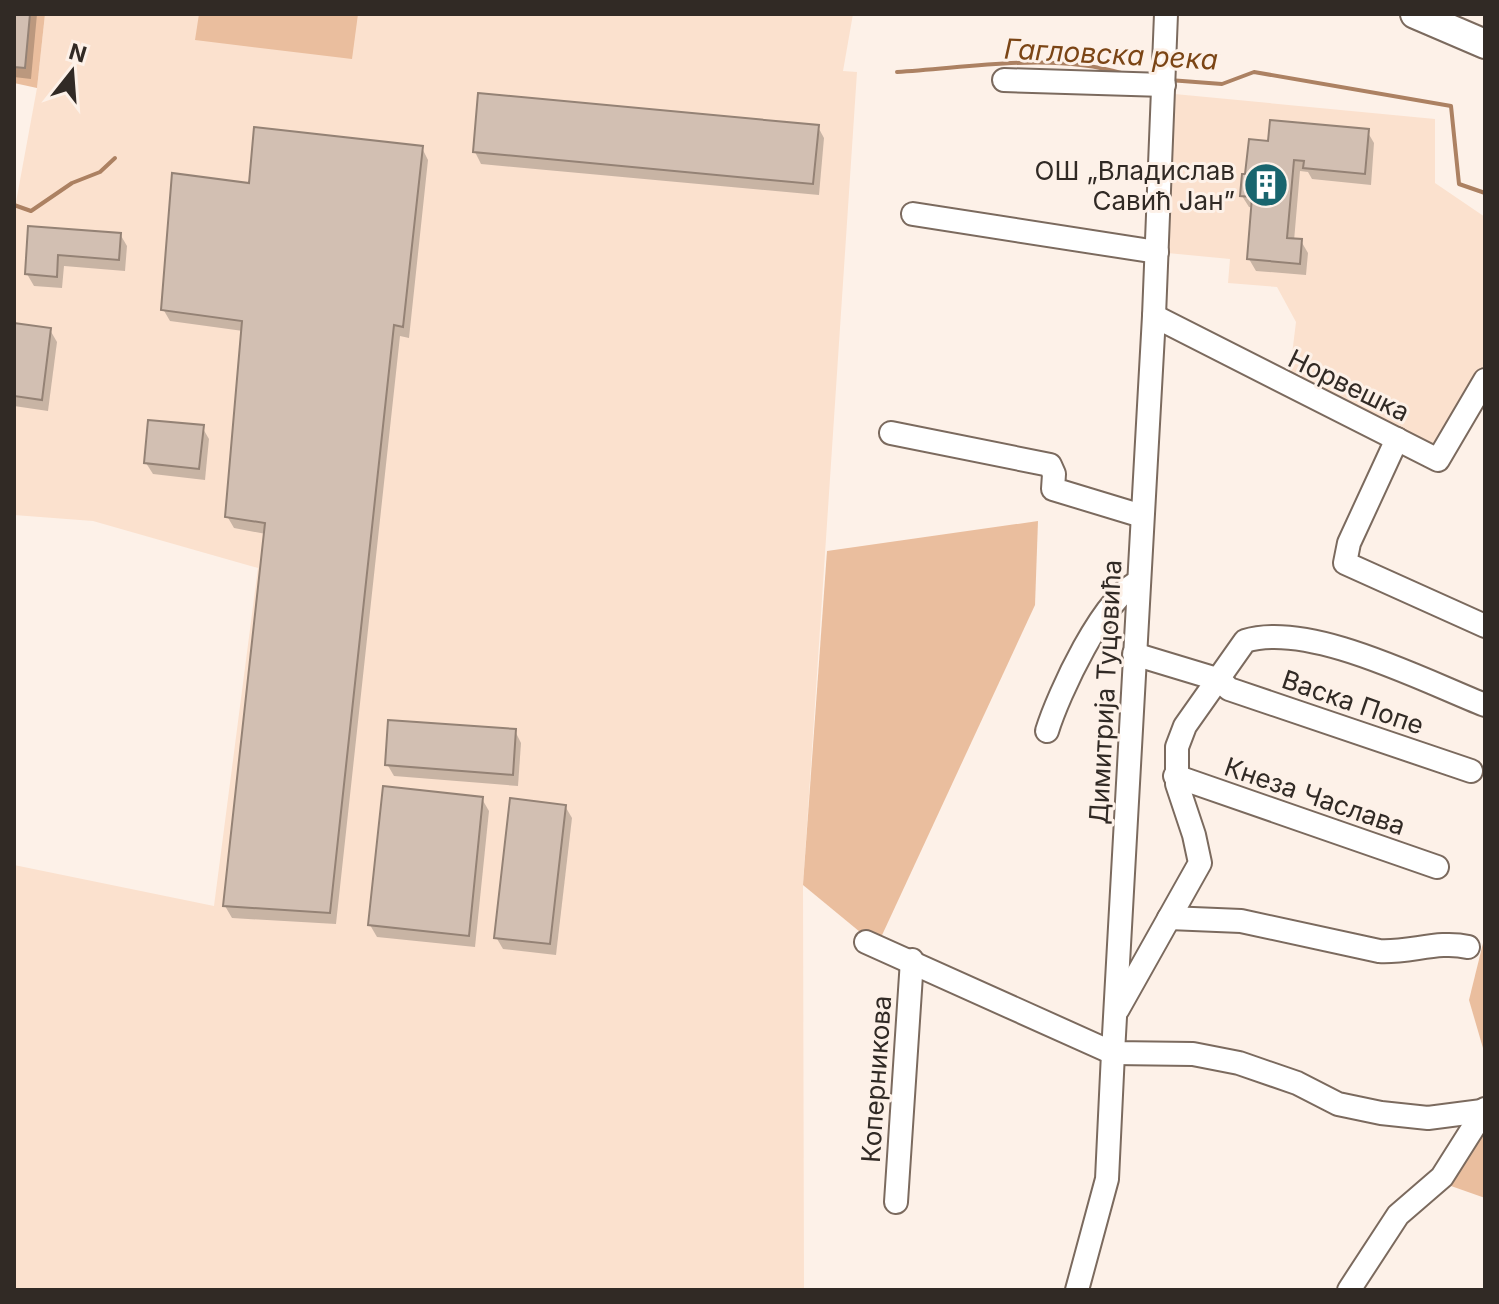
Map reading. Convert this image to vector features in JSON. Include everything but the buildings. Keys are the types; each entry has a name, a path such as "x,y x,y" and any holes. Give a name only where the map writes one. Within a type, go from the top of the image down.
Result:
{"main road":[{"path":"1415,14 1485,44"}],"street":[{"name":"Димитрија Туцовића","path":"1077,1290 1107,1179 1154,316 1166,14"},
{"path":"1004,80 1164,89"},
{"path":"913,214 1157,252"},
{"name":"Норвешка","path":"1154,316 1438,460 1485,380"},
{"path":"891,433 1050,465 1054,474 1053,489 1142,516"},
{"path":"1397,439 1349,543 1345,563 1485,626"},
{"path":"1047,731 1060,694 1093,635 1121,593 1139,582"},
{"path":"1116,1012 1200,863 1175,776 1180,736 1245,641 1261,636 1300,638 1335,646 1485,705"},
{"name":"Васка Попе","path":"1134,654 1220,680 1229,689 1471,771"},
{"name":"Кнеза Часлава","path":"1175,776 1437,867"},
{"path":"1169,918 1241,921 1379,951 1402,953 1456,944 1468,947"},
{"path":"866,942 912,960 1113,1053 1193,1054 1239,1063 1297,1083 1338,1104 1428,1118 1484,1110"},
{"name":"Коперникова","path":"896,1202 912,960"},
{"path":"1349,1290 1398,1215 1442,1177 1484,1110"},
{"path":"1428,1118 1450,1129 1460,1148"}],"shaded area":[{"path":"14,14 45,14 37,88 14,83"},
{"path":"45,14 853,14 843,71 857,72 803,885 804,1290 14,1290 14,865 214,906 258,568 93,521 14,515 14,213 37,88"},
{"path":"199,14 358,14 352,59 195,40"},
{"path":"1164,93 1435,119 1435,183 1485,217 1485,380 1438,460 1288,387 1296,322 1277,287 1228,283 1230,259 1157,252"},
{"path":"1038,521 1035,605 877,946 803,885 827,551"},
{"path":"1485,935 1485,1055 1469,1000"},
{"path":"1485,1130 1485,1198 1451,1186"}],"waterway":[{"name":"Гагловска река","path":"897,72 1039,62 1067,63 1121,73"},
{"name":"Гагловска река","path":"1169,80 1222,84 1254,72 1451,106 1459,184 1485,193"},
{"name":"Гагловска река","path":"14,205 31,211 72,183 100,172 115,158"}],"place":[{"name":"ОШ „Владислав Савић Јан”","path":"1266,185"}]}
